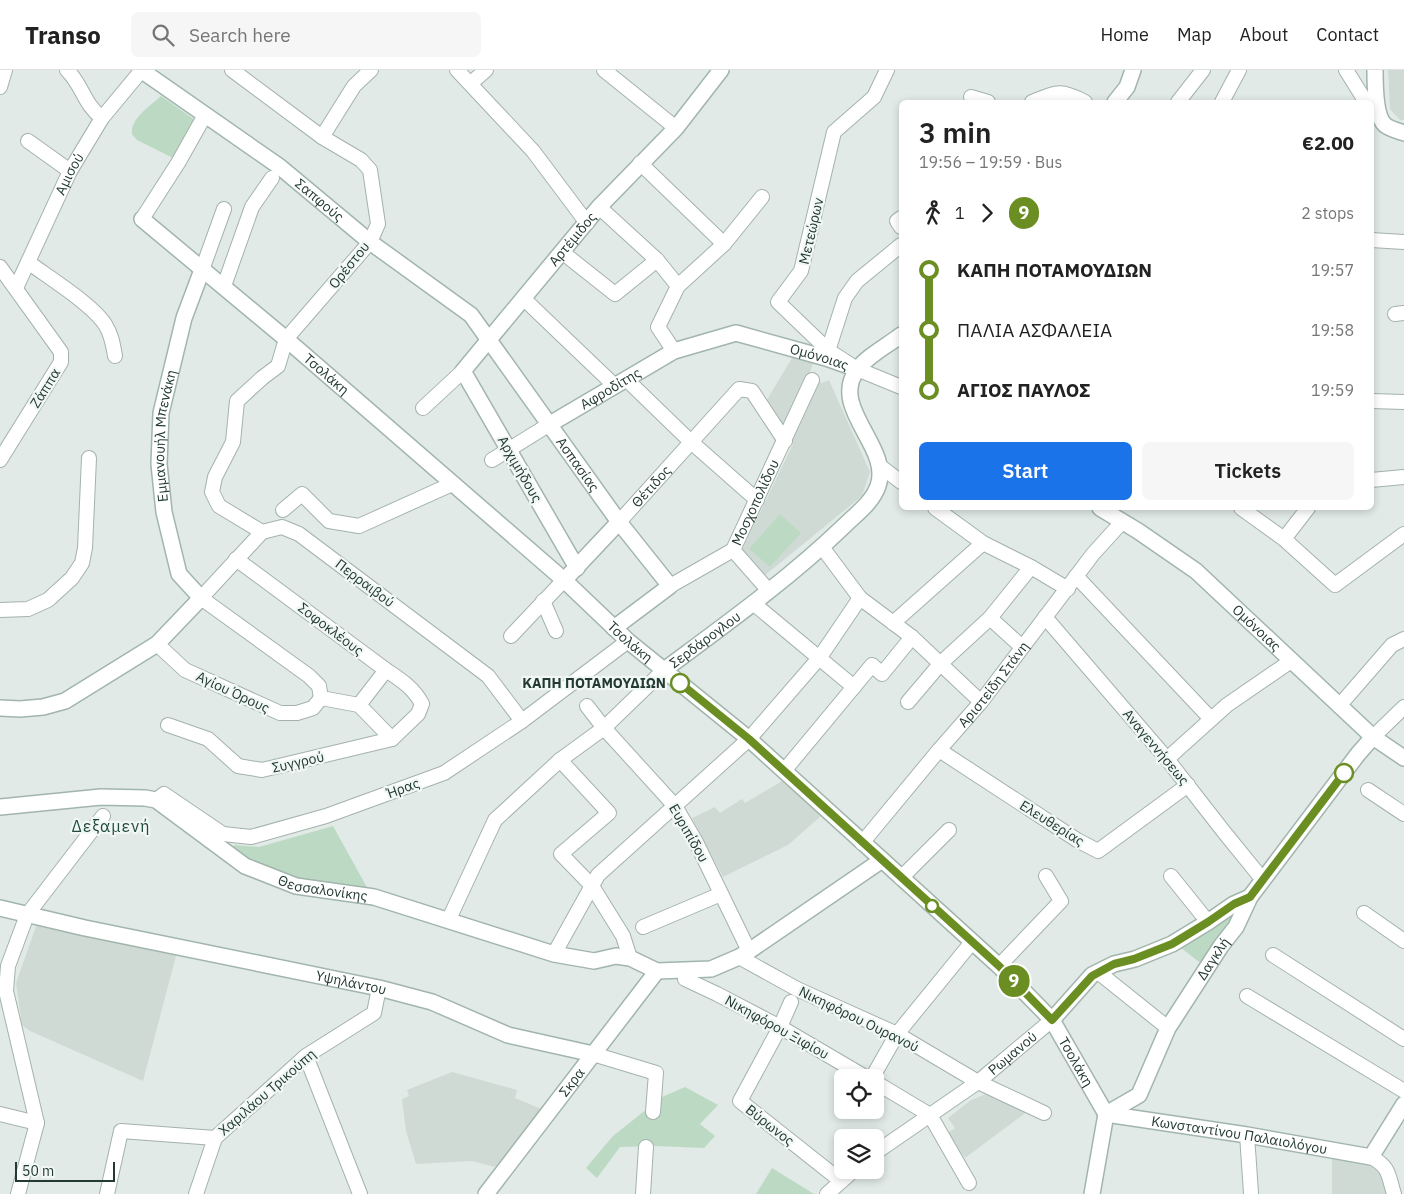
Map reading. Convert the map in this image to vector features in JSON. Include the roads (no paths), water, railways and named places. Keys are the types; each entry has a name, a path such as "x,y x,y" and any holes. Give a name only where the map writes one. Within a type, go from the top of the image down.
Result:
{"street":[{"path":"0,87 6,70"},
{"path":"67,70 76,79 92,111 102,118"},
{"name":"Αμισού","path":"16,288 70,171 102,118 141,70"},
{"name":"Σαπφούς","path":"141,70 280,167 370,242 471,316 489,341"},
{"name":"Ορέστου","path":"232,70 322,137 361,160 370,170 378,224 370,242 286,339"},
{"path":"322,137 354,86 371,70"},
{"path":"457,70 533,151 587,223"},
{"path":"471,83 486,70"},
{"path":"604,70 676,128"},
{"name":"Αρτέμιδος","path":"423,408 463,371 599,207 676,128 721,70"},
{"name":"Μετεώρων","path":"827,354 778,302 801,271 834,132 874,97 887,70"},
{"path":"1117,100 1127,88 1133,70"},
{"path":"1180,100 1203,70"},
{"path":"1223,100 1239,70"},
{"path":"1346,70 1365,100"},
{"path":"1374,70 1375,119 1404,133"},
{"path":"1037,100 1057,92 1081,100"},
{"path":"971,98 980,100"},
{"path":"142,219 178,163 205,115"},
{"path":"28,141 70,171"},
{"path":"640,163 724,244"},
{"path":"224,286 252,207 272,178"},
{"path":"674,351 658,327 678,286 724,244 762,196"},
{"path":"599,207 657,260 678,286"},
{"path":"202,270 224,209"},
{"name":"Τσολάκη","path":"142,219 286,339 564,580 628,642 749,739 999,966 1052,1020 1106,1114"},
{"path":"1374,240 1404,242"},
{"path":"827,354 845,298 857,281 899,247"},
{"path":"562,252 615,294 657,260"},
{"path":"28,262 96,313 106,325 112,339 114,356"},
{"name":"Ζάππα","path":"0,268 61,352 61,362 0,460"},
{"name":"Εμμανουήλ Μπενάκη","path":"201,598 179,574 164,512 159,464 161,413 184,318 202,270"},
{"path":"523,298 757,500"},
{"name":"Ομόνοιας","path":"736,334 827,354 899,386"},
{"name":"Αφροδίτης","path":"492,460 674,351 736,334"},
{"path":"899,337 857,369 851,381 848,396 880,466 899,480"},
{"path":"0,708 43,707 65,701 157,644 262,532 218,506 212,492 215,477 233,442 237,400 278,366 286,339"},
{"name":"Ασπασίας","path":"489,341 550,424 618,522 670,586"},
{"name":"Αρχιμήδους","path":"463,371 577,568"},
{"name":"Μοσχοπολίδου","path":"614,628 670,586 733,550 812,380"},
{"name":"Θέτιδος","path":"511,636 542,601 577,568 739,389 752,391 785,441"},
{"path":"1374,402 1404,402"},
{"path":"0,610 28,609 48,600 72,578 82,563 86,548 89,458"},
{"name":"Σερδάρογλου","path":"449,919 495,820 560,760 604,728 664,670 769,591 822,547 872,499 878,485 880,466"},
{"path":"1374,480 1404,477"},
{"path":"283,510 302,494 330,521 359,526 452,484"},
{"path":"938,510 983,544 1031,567 1068,589"},
{"name":"Ομόνοιας","path":"1103,510 1138,531 1196,571 1373,737 1404,758"},
{"path":"1244,510 1284,540 1335,585 1404,534"},
{"path":"1284,540 1306,510"},
{"name":"Αριστείδη Στάνη","path":"862,843 981,702 1093,554 1122,522"},
{"name":"Περραιβού","path":"262,532 282,527 299,534 488,676 522,721"},
{"path":"893,622 983,544"},
{"path":"822,547 860,598 912,637 981,702"},
{"path":"733,550 769,591"},
{"name":"Σοφοκλέους","path":"236,559 408,685 417,694 422,704 418,714 392,739"},
{"path":"908,702 941,664 990,618 1031,567"},
{"path":"1076,576 1210,719"},
{"path":"201,598 309,676 319,686 321,698 359,705 392,739"},
{"path":"554,954 598,875 749,739 820,657 860,598"},
{"path":"542,601 556,631"},
{"path":"753,603 854,687"},
{"name":"Αναγεννήσεως","path":"1045,617 1167,759 1263,880"},
{"path":"990,618 1022,647"},
{"path":"784,771 872,665 882,674 912,637"},
{"path":"1339,706 1392,646 1404,640"},
{"name":"Ήρας","path":"156,800 164,794 223,834 251,836 326,816 444,773 522,721 628,642"},
{"name":"Αγίου Όρους","path":"157,644 185,670 280,713 297,713 313,708 321,698"},
{"path":"1167,759 1227,705 1291,662"},
{"path":"359,705 386,670"},
{"name":"Ευριπίδου","path":"587,706 604,728 675,806 696,842 721,894 744,954"},
{"path":"1373,737 1404,707"},
{"name":"Συγγρού","path":"168,725 208,739 238,766 262,770 392,739"},
{"name":"Δαγκλή","path":"1106,1114 1139,1095 1168,1028 1221,946 1236,927 1250,897 1358,754 1373,737"},
{"name":"Ελευθερίας","path":"939,750 1077,840 1098,851 1188,785"},
{"path":"560,760 609,813 561,854 592,886 623,936 630,958"},
{"path":"1368,790 1404,814"},
{"path":"0,807 101,797 156,800"},
{"name":"Θεσσαλονίκης","path":"156,800 245,866 296,886 374,897 449,919 554,954 594,961 616,956 630,958 657,970"},
{"path":"18,1194 37,1123 6,991 8,966 27,915 103,816"},
{"path":"901,878 949,830"},
{"path":"657,970 711,970 744,954 882,860"},
{"path":"999,966 1061,901 1046,876"},
{"path":"1171,876 1208,922"},
{"path":"623,936 721,894"},
{"name":"Ρωμανού","path":"884,1148 978,1082 1052,1020 1092,976 1114,964 1134,959 1172,944 1234,904 1250,897"},
{"name":"Υψηλάντου","path":"0,908 379,988 432,1002 508,1035 593,1054 656,1073 654,1112"},
{"path":"1364,913 1404,941"},
{"path":"877,1069 897,1034 972,942"},
{"name":"Νικηφόρου Ουρανού","path":"744,954 797,989 897,1034 978,1082"},
{"path":"1274,954 1404,1039"},
{"name":"Σκρα","path":"486,1194 657,970"},
{"path":"1098,972 1168,1028"},
{"name":"Νικηφόρου Ξιφίου","path":"684,980 717,994 780,1027 852,1069"},
{"name":"Χαριλάου Τρικούπη","path":"196,1194 215,1138 306,1056 374,1013 379,988"},
{"path":"1247,996 1404,1091"},
{"name":"Βύρωνος","path":"791,1002 780,1027 740,1101 841,1181"},
{"path":"306,1056 360,1194"},
{"path":"978,1082 1044,1113"},
{"path":"884,1087 930,1115 969,1183"},
{"path":"1394,1194 1387,1170 1382,1163 1371,1157 1404,1104"},
{"path":"0,1114 37,1123"},
{"path":"1092,1194 1106,1114"},
{"name":"Κωνσταντίνου Παλαιολόγου","path":"1106,1114 1247,1135 1371,1157"},
{"path":"107,1194 122,1131 215,1138"},
{"path":"1247,1135 1250,1193"},
{"path":"643,1194 646,1147"},
{"path":"827,1194 843,1179"}],"place":[{"name":"ΚΑΠΗ ΠΟΤΑΜΟΥΔΙΩΝ","path":"680,683"}],"district":[{"name":"Δεξαμενή","path":"111,826"}]}
